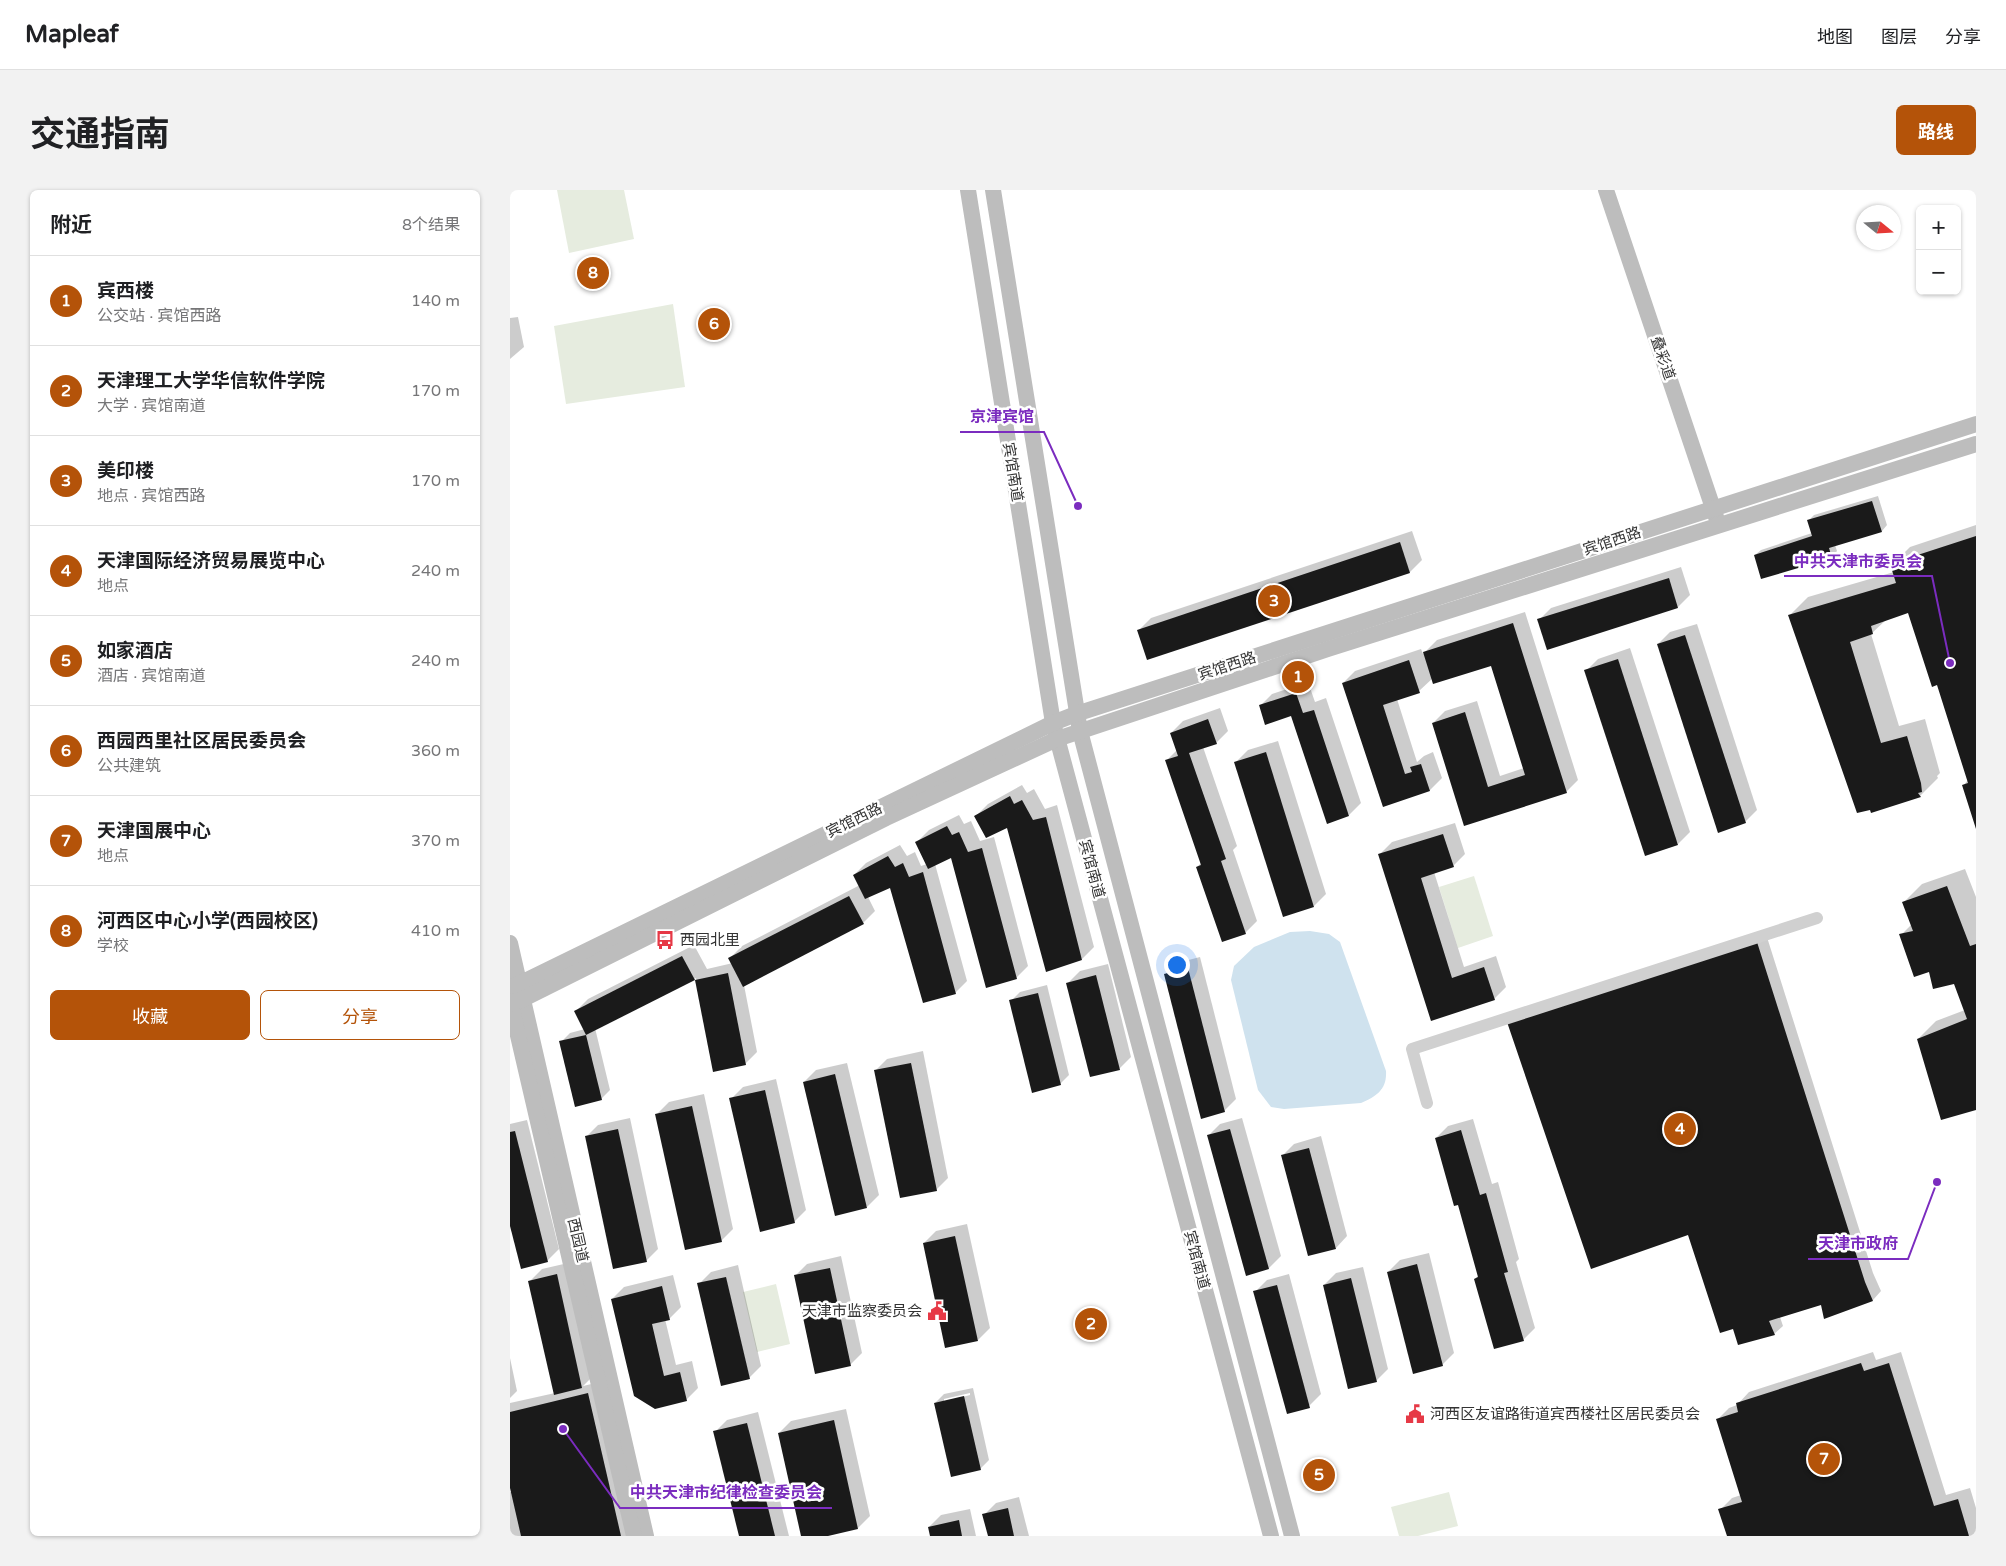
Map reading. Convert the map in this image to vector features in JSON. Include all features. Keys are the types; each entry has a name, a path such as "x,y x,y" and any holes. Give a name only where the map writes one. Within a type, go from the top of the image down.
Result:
{"main road":[{"name":"宾馆南道","path":"968,190 1055,731 1271,1536"},
{"name":"宾馆南道","path":"993,190 1076,714 1292,1536"},
{"name":"叠彩道","path":"1606,190 1719,526"},
{"name":"宾馆西路","path":"558,973 886,818 1055,731 1076,714 1976,424"},
{"name":"宾馆西路","path":"1055,731 1080,731 1328,649 1976,444"},
{"path":"511,946 516,957 524,965 558,973"},
{"name":"西园道","path":"511,946 515,990 634,1536"},
{"path":"515,990 544,982 558,973"},
{"name":"西园道","path":"515,990 646,1536"}],"street":[{"path":"1428,1103 1412,1049 1817,918"}],"shaded area":[{"path":"557,190 624,190 634,239 569,253"},
{"path":"673,304 685,387 566,404 554,326"},
{"path":"1474,876 1493,936 1458,948 1439,887"},
{"path":"776,1284 790,1344 757,1352 743,1292"},
{"path":"1449,1492 1458,1526 1418,1536 1399,1536 1391,1507"}],"water":[{"path":"1310,931 1329,934 1340,942 1386,1071 1385,1083 1376,1095 1361,1103 1284,1109 1271,1107 1258,1090 1231,980 1234,966 1254,947 1290,932"}],"building":[{"path":"1872,501 1882,532 1829,548 1832,558 1761,579 1754,555 1812,536 1807,520"},
{"path":"1976,536 1976,829 1962,785 1968,783 1937,685 1932,687 1908,613 1871,626 1873,634 1850,642 1881,743 1907,736 1921,783 1922,792 1918,793 1921,797 1871,813 1870,810 1857,813 1788,615 1896,583 1890,564"},
{"path":"1400,542 1410,573 1147,660 1137,630"},
{"path":"1669,578 1678,608 1547,650 1537,619"},
{"path":"1513,623 1567,793 1464,826 1432,723 1465,712 1488,787 1525,775 1491,666 1433,684 1423,652"},
{"path":"1685,635 1746,823 1718,833 1657,644"},
{"path":"1618,659 1678,845 1645,856 1584,670"},
{"path":"1409,660 1420,693 1383,705 1405,774 1412,772 1410,767 1421,764 1430,791 1383,807 1342,683"},
{"path":"1296,693 1303,713 1314,710 1349,816 1327,824 1291,716 1265,725 1259,705"},
{"path":"1208,719 1217,744 1189,753 1226,859 1221,861 1246,934 1222,942 1196,867 1201,865 1165,760 1178,756 1170,733"},
{"path":"1266,752 1314,907 1283,917 1234,762"},
{"path":"1010,796 1014,804 1022,800 1033,820 1046,817 1082,960 1046,972 1007,828 986,838 974,816"},
{"path":"947,826 952,835 959,832 968,852 982,848 1017,979 986,988 951,858 928,869 915,842"},
{"path":"1443,834 1454,867 1421,878 1452,978 1484,967 1495,1000 1431,1021 1378,854"},
{"path":"888,856 895,867 903,863 909,877 923,872 956,994 923,1003 890,888 865,899 853,875"},
{"path":"1947,886 1970,946 1976,944 1976,1110 1941,1120 1917,1039 1967,1019 1954,984 1933,989 1929,972 1914,977 1899,934 1913,931 1902,902"},
{"path":"849,896 864,924 743,987 728,958"},
{"path":"1757,942 1865,1282 1873,1301 1824,1319 1821,1305 1769,1321 1775,1335 1738,1345 1733,1329 1720,1333 1688,1235 1591,1269 1507,1022"},
{"path":"682,956 695,980 586,1035 574,1011"},
{"path":"1188,968 1225,1112 1201,1119 1164,974"},
{"path":"728,973 746,1065 713,1072 695,980"},
{"path":"1096,975 1120,1070 1090,1077 1066,983"},
{"path":"1038,993 1061,1085 1032,1093 1009,1000"},
{"path":"586,1035 602,1100 575,1107 559,1041"},
{"path":"911,1063 937,1191 900,1198 874,1070"},
{"path":"835,1074 867,1208 835,1216 803,1082"},
{"path":"765,1090 795,1223 760,1232 729,1098"},
{"path":"692,1106 722,1242 685,1250 655,1114"},
{"path":"618,1129 647,1262 613,1269 585,1136"},
{"path":"1230,1129 1269,1269 1246,1276 1207,1135"},
{"path":"1461,1130 1480,1195 1486,1193 1508,1272 1504,1273 1524,1341 1494,1349 1474,1279 1478,1277 1458,1205 1454,1206 1435,1138"},
{"path":"515,1131 548,1262 521,1269 510,1226 510,1132"},
{"path":"1309,1148 1336,1249 1308,1256 1281,1155"},
{"path":"955,1236 978,1341 945,1348 923,1243"},
{"path":"1417,1264 1443,1366 1413,1374 1387,1272"},
{"path":"830,1268 851,1366 815,1374 794,1275"},
{"path":"557,1274 582,1388 554,1395 528,1281"},
{"path":"726,1277 750,1379 721,1386 697,1283"},
{"path":"1351,1278 1377,1382 1348,1389 1323,1285"},
{"path":"1277,1285 1310,1408 1287,1414 1253,1291"},
{"path":"662,1286 670,1320 652,1324 664,1376 680,1372 687,1401 655,1409 634,1396 611,1299"},
{"path":"1861,1363 1864,1371 1889,1363 1934,1506 1958,1499 1969,1536 1727,1536 1718,1509 1742,1502 1716,1419 1738,1412 1736,1403"},
{"path":"588,1393 621,1536 521,1536 510,1488 510,1412"},
{"path":"964,1396 981,1470 951,1477 934,1403"},
{"path":"834,1420 858,1529 828,1536 801,1536 778,1433"},
{"path":"747,1423 775,1536 739,1536 713,1431"},
{"path":"1008,1508 1014,1536 988,1536 982,1514"},
{"path":"959,1520 962,1536 930,1536 928,1527"}],"place":[{"name":"河西区中心小学(西园校区)","path":"593,273"},
{"name":"西园西里社区居民委员会","path":"714,324"},
{"name":"京津宾馆","path":"1078,506"},
{"name":"美印楼","path":"1274,601"},
{"name":"中共天津市委员会","path":"1950,663"},
{"name":"宾西楼","path":"1298,677"},
{"name":"西园北里","path":"665,940"},
{"name":"天津国际经济贸易展览中心","path":"1680,1129"},
{"name":"天津市政府","path":"1937,1182"},
{"name":"天津市监察委员会","path":"937,1311"},
{"name":"天津理工大学华信软件学院","path":"1091,1324"},
{"name":"河西区友谊路街道宾西楼社区居民委员会","path":"1415,1414"},
{"name":"中共天津市纪律检查委员会","path":"563,1429"},
{"name":"天津国展中心","path":"1824,1459"},
{"name":"如家酒店","path":"1319,1475"}]}
